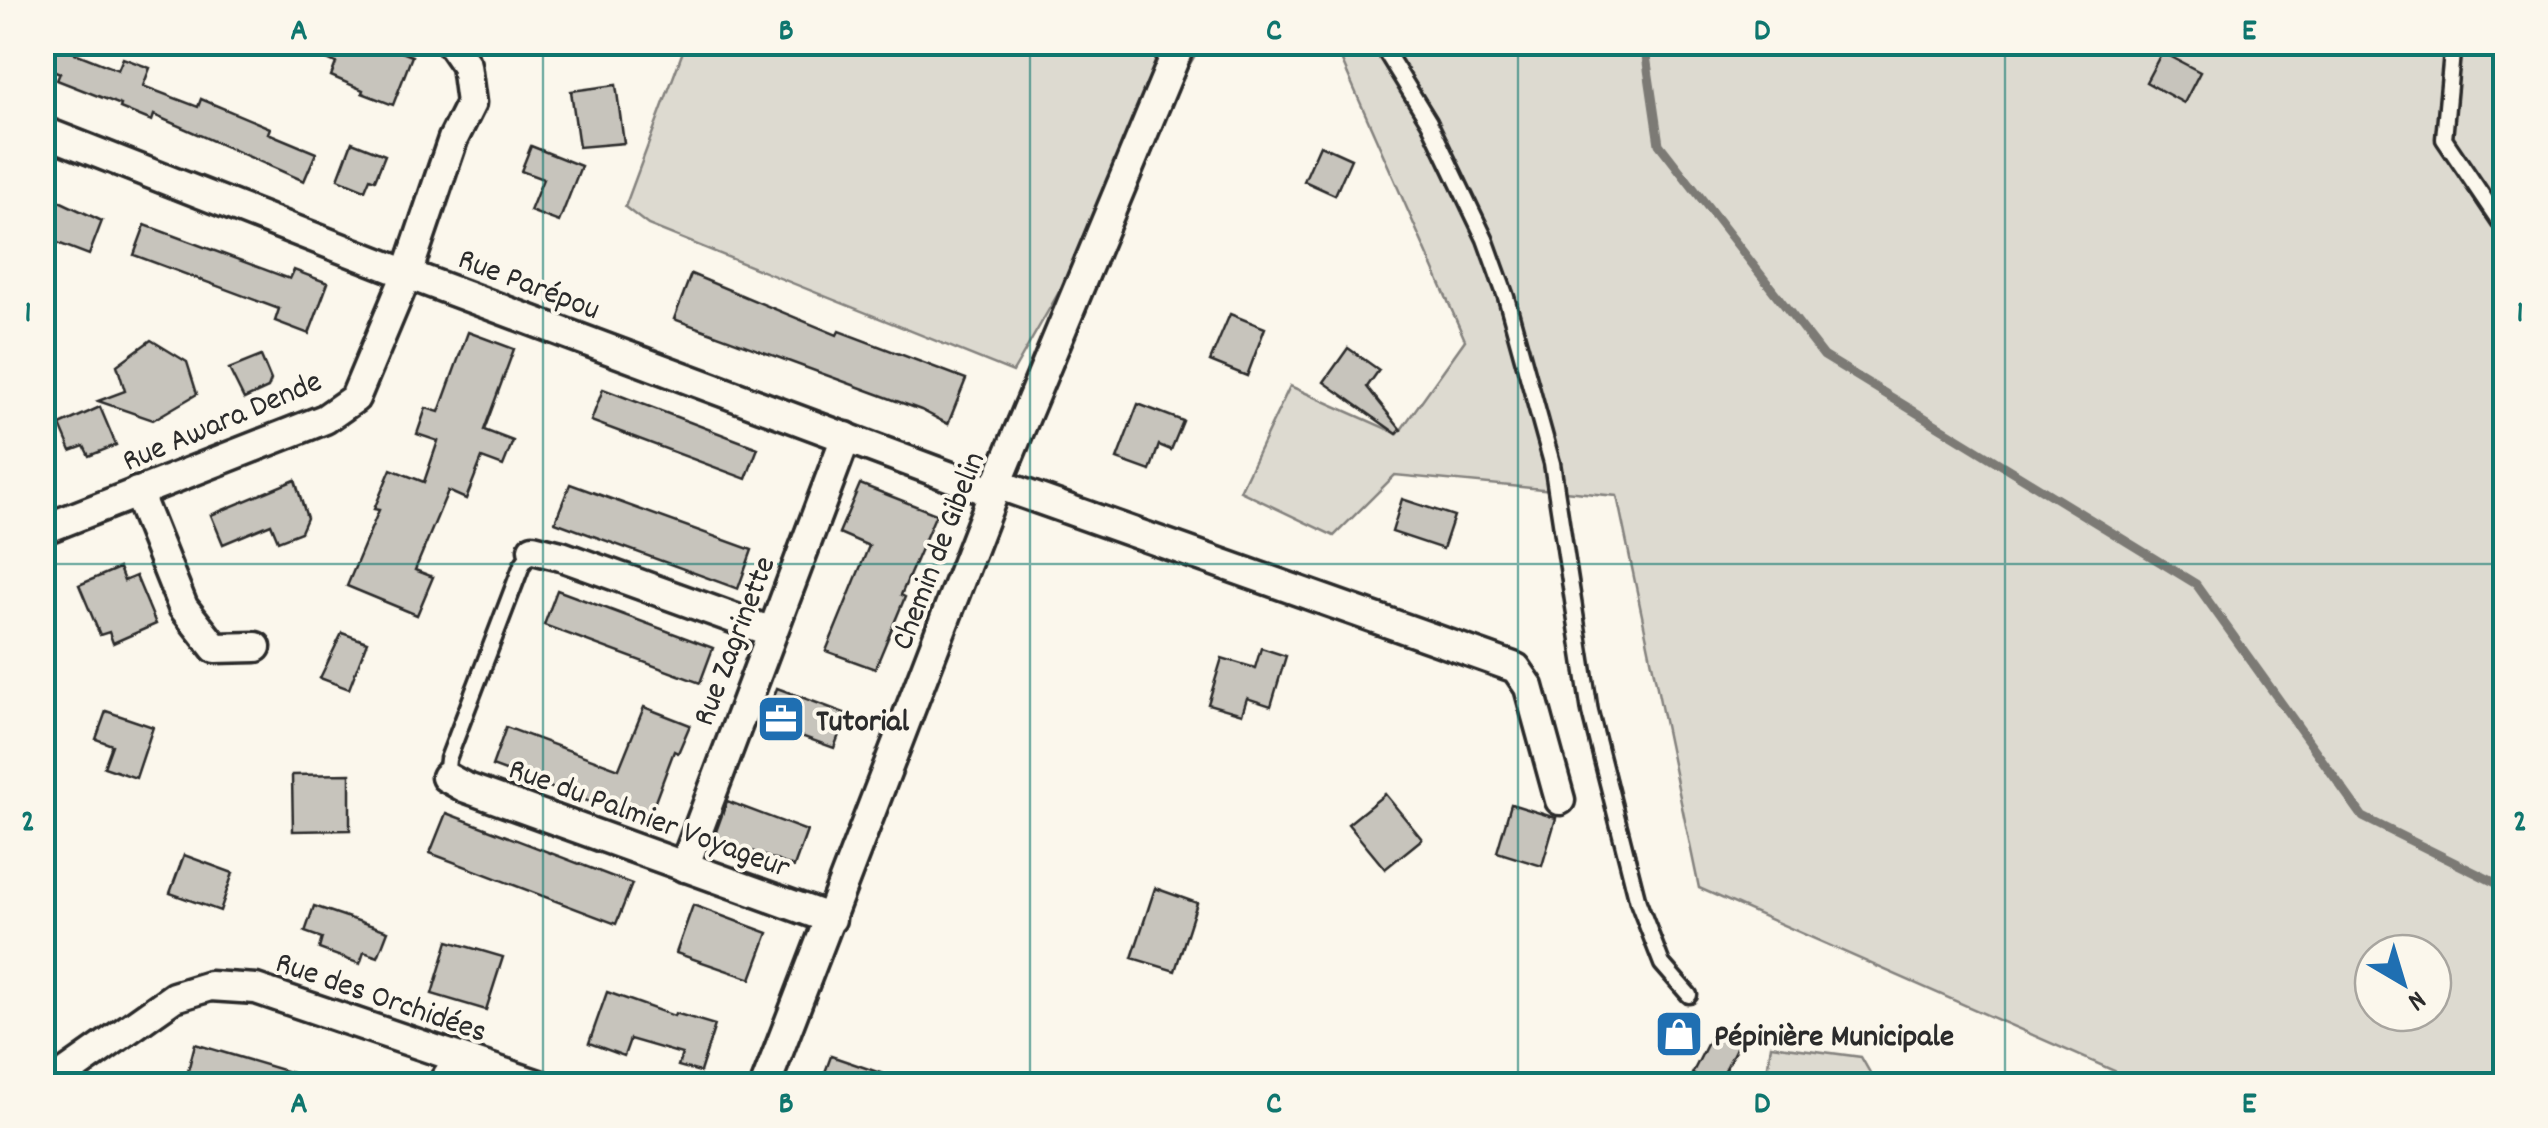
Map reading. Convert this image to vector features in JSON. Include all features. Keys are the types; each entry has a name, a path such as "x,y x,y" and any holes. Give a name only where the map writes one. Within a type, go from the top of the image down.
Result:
{"street":[{"name":"Rue Awara Dende","path":"42,530 325,420 355,398 408,274 452,139 472,103 466,65 450,42"},
{"name":"Chemin de Gibelin","path":"765,1086 996,489 1181,42"},
{"name":"Rue Parépou","path":"42,131 408,274 846,437 1516,668 1528,688 1560,800"},
{"name":"Rue Zagrinette","path":"684,868 846,437"},
{"path":"137,492 183,607 204,635 215,648 256,647"},
{"path":"533,550 561,556 772,632"},
{"name":"Rue du Palmier Voyageur","path":"446,777 684,868 832,918"},
{"name":"Rue des Orchidées","path":"46,1084 174,997 210,986 256,988 542,1086"},
{"path":"441,1086 460,1058"}],"lane":[{"path":"1380,42 1428,122 1486,238 1506,297 1552,463 1590,712 1628,864 1662,964 1689,995"},
{"path":"2453,42 2444,139 2506,231"},
{"path":"446,777 448,759 522,565 533,550"}],"shaded area":[{"path":"686,43 1202,43 1013,372 648,225 625,207"},
{"path":"1334,43 2505,43 2505,1085 2146,1085 1699,888 1617,496 1395,475 1334,536 1240,491 1290,386 1398,434 1465,340"},
{"path":"1771,1045 1861,1057 1877,1085 1765,1085"}],"building":[{"path":"289,42 376,42 412,56 393,105 331,76 336,63"},
{"path":"57,46 118,70 123,58 150,68 143,86 198,107 201,99 270,128 268,133 316,153 304,181 154,115 152,121 57,80 60,73 48,68"},
{"path":"2162,52 2200,72 2184,103 2146,82"},
{"path":"616,85 624,143 579,147 571,91"},
{"path":"352,142 385,155 375,180 370,178 365,190 338,179"},
{"path":"1320,145 1351,159 1335,195 1304,181"},
{"path":"531,146 581,166 559,222 530,211 543,179 521,171"},
{"path":"57,200 102,221 89,255 42,237"},
{"path":"145,225 290,279 294,270 328,283 309,334 275,321 279,309 134,255"},
{"path":"691,274 837,335 839,331 966,379 948,424 921,410 674,319"},
{"path":"1230,314 1265,328 1247,376 1210,361"},
{"path":"468,332 514,349 484,430 513,441 503,466 482,458 466,499 448,491 415,570 433,577 417,615 347,586 379,510 374,509 391,469 424,482 438,441 417,434 426,408 439,412"},
{"path":"151,340 187,362 197,394 153,420 98,401 125,391 117,365"},
{"path":"1348,348 1379,370 1367,387 1401,430 1397,434 1324,382"},
{"path":"261,356 271,380 268,388 244,399 229,369"},
{"path":"603,389 758,448 746,479 591,421"},
{"path":"1138,404 1183,421 1171,450 1159,445 1150,471 1117,459"},
{"path":"100,407 116,445 89,456 84,446 71,451 60,425"},
{"path":"295,480 307,518 301,532 278,541 271,524 223,544 211,515"},
{"path":"570,484 752,550 738,589 555,522"},
{"path":"860,484 936,514 875,669 826,651 869,546 839,533"},
{"path":"1402,499 1454,516 1443,549 1392,532"},
{"path":"119,568 124,581 136,576 156,624 113,643 109,632 100,635 79,585"},
{"path":"557,590 713,648 700,683 544,625"},
{"path":"342,633 367,642 349,689 320,678"},
{"path":"1261,648 1286,656 1271,706 1247,698 1242,714 1208,704 1222,658 1255,668"},
{"path":"777,688 847,714 834,748 765,723"},
{"path":"644,707 690,725 678,753 674,751 647,823 492,766 506,727 619,769"},
{"path":"106,711 153,727 136,778 104,767 112,745 96,739"},
{"path":"350,774 350,830 293,831 292,775"},
{"path":"1385,794 1422,839 1385,869 1348,824"},
{"path":"727,801 807,831 794,867 714,837"},
{"path":"1511,804 1556,818 1542,866 1497,852"},
{"path":"446,813 632,884 616,924 430,853"},
{"path":"184,855 233,873 220,911 170,893"},
{"path":"1155,888 1197,903 1175,971 1132,958"},
{"path":"693,905 768,933 751,979 676,953"},
{"path":"314,906 388,931 378,957 364,952 360,964 319,949 322,938 305,932"},
{"path":"448,941 503,957 486,1010 432,994"},
{"path":"607,992 674,1016 675,1013 715,1025 700,1072 678,1066 682,1054 630,1039 624,1056 589,1043"},
{"path":"1716,1027 1740,1040 1717,1086 1692,1074"},
{"path":"195,1044 313,1079 312,1086 184,1086"},
{"path":"831,1056 907,1082 906,1086 820,1086"}],"waterway":[{"path":"1644,42 1659,144 1824,356 2196,584 2363,817 2506,888"}],"place":[{"name":"Tutorial","path":"781,719"},
{"name":"Pépinière Municipale","path":"1679,1034"}]}
